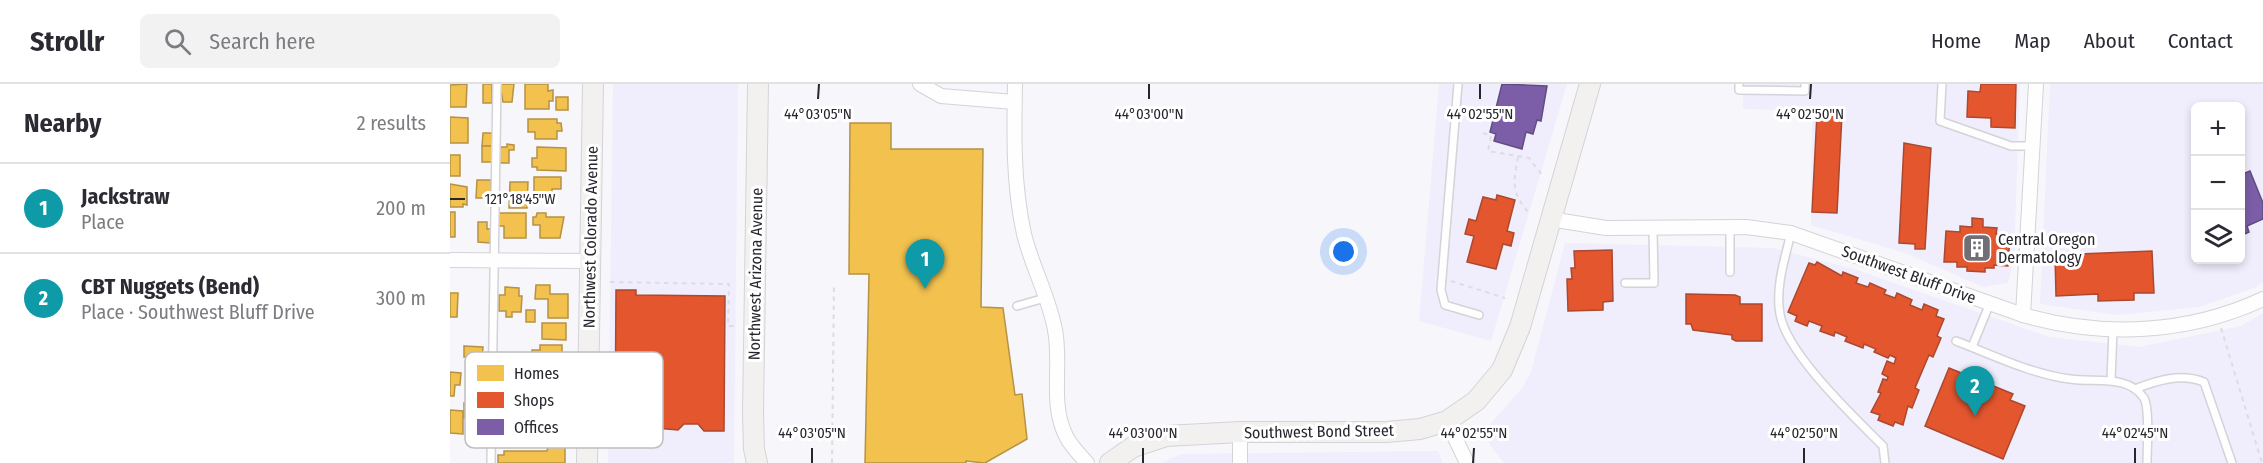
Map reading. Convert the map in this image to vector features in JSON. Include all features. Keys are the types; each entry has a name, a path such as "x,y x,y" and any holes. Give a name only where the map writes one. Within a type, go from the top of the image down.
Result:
{"main road":[{"name":"Northwest Colorado Avenue","path":"589,352 593,84"},
{"name":"Northwest Arizona Avenue","path":"757,463 754,449 753,413 758,84"},
{"name":"Southwest Bond Street","path":"1110,463 1133,447 1166,436 1240,432 1386,432 1420,429 1447,421 1476,401 1502,370 1520,327 1590,84"},
{"name":"Northwest Colorado Avenue","path":"587,448 587,463"}],"street":[{"path":"920,84 941,96 1014,102"},
{"path":"1015,84 1014,175 1025,235 1054,327 1059,354 1057,391 1059,416 1067,437 1087,463"},
{"path":"2024,315 2036,84"},
{"name":"Southwest Bluff Drive","path":"1550,219 1606,228 1730,227 1791,233 2024,315 2060,325 2113,330 2176,326 2217,317 2263,299"},
{"path":"450,260 590,261"},
{"path":"1447,421 1467,463"},
{"path":"1240,432 1240,463"}],"lane":[{"path":"492,352 497,84"},
{"path":"1458,84 1442,278 1445,305 1479,315"},
{"path":"1739,84 1739,90 1805,91 1805,84"},
{"path":"1942,84 1940,121 2011,146 2033,146"},
{"path":"1730,227 1730,272"},
{"path":"1625,283 1654,283 1653,228"},
{"path":"1791,233 1780,280 1779,313 1784,330 1835,400 1883,446 1885,463"},
{"path":"1017,306 1045,298"},
{"path":"1972,347 1990,303"},
{"path":"2111,380 2113,330"},
{"path":"1956,341 2037,372 2071,380 2111,380 2135,388 2145,400 2147,463"},
{"path":"2135,388 2176,377 2192,378 2204,382 2232,463"},
{"path":"490,448 490,463"}],"path":[{"path":"1483,134 1491,136 1488,151 1529,159 1542,174"},
{"path":"1518,157 1513,183 1518,201 1530,214"},
{"path":"1442,278 1505,297"},
{"path":"610,282 729,284 728,326 736,326"},
{"path":"832,463 834,283"},
{"path":"729,290 737,290"},
{"path":"2217,317 2262,463"}],"shaded area":[{"path":"613,84 738,84 734,463 608,463 608,448 663,448 663,352 609,352"},
{"path":"1439,84 1567,84 1491,341 1419,321"},
{"path":"1743,84 2020,84 2014,257 2008,283 1983,287 1905,253 1811,225 1812,111 1743,109"},
{"path":"2050,84 2263,84 2263,282 2254,288 2199,307 2117,315 2040,304"},
{"path":"1565,243 1773,248 1857,270 2049,337 2139,347 2241,326 2263,313 2263,463 1504,463 1490,445 1484,431 1522,388 1531,372"},
{"path":"1438,451 1443,463 1161,463 1181,454"}],"building: Homes":[{"path":"467,84 466,107 450,107 450,85"},
{"path":"483,84 492,84 492,103 483,103"},
{"path":"500,84 514,84 512,102 503,102"},
{"path":"525,84 548,84 548,91 553,90 553,101 549,101 549,109 525,109"},
{"path":"556,97 568,97 568,110 556,110"},
{"path":"450,117 468,118 468,143 450,143"},
{"path":"528,119 557,119 557,123 561,123 562,131 557,131 557,139 535,139 535,132 528,132"},
{"path":"850,123 891,123 891,149 983,149 981,307 1003,308 1015,395 1022,394 1027,439 985,463 966,461 966,463 865,463 869,274 849,274"},
{"path":"483,133 492,133 492,146 482,146"},
{"path":"507,144 514,145 514,150 509,150 509,163 498,163 499,147 507,147"},
{"path":"482,146 492,146 492,162 482,162"},
{"path":"537,147 566,148 566,171 537,170 537,167 532,167 532,158 537,158"},
{"path":"450,155 460,155 460,176 450,176"},
{"path":"534,177 561,177 561,189 552,189 552,193 534,193"},
{"path":"477,180 491,180 491,198 476,198"},
{"path":"510,182 528,182 527,208 509,208"},
{"path":"450,184 467,187 467,205 450,207"},
{"path":"450,212 455,212 455,237 450,237"},
{"path":"498,213 526,213 526,238 504,238 504,226 498,226"},
{"path":"537,213 546,213 546,217 564,217 560,238 540,238 540,225 533,225 533,217 536,217"},
{"path":"478,222 487,222 487,229 491,229 490,243 478,242"},
{"path":"536,285 550,285 550,294 568,294 568,318 548,318 548,299 535,299"},
{"path":"505,287 519,288 519,296 522,296 521,312 512,312 512,317 506,317 506,311 499,311 499,295 505,295"},
{"path":"450,293 458,293 457,317 450,317"},
{"path":"526,310 535,310 535,322 526,322"},
{"path":"542,323 566,323 566,340 542,339"},
{"path":"540,345 562,345 562,352 532,352 532,350 540,350"},
{"path":"464,346 483,347 482,352 465,352 464,357"},
{"path":"450,372 461,373 460,385 455,385 454,396 450,396"},
{"path":"450,410 463,411 463,434 450,433"},
{"path":"548,448 565,448 565,463 498,463 498,455 504,455 504,451 547,451"}],"building: Shops":[{"path":"1981,84 2016,84 2015,128 1991,127 1991,118 1967,117 1968,91 1980,92"},
{"path":"1817,113 1842,114 1837,213 1812,212"},
{"path":"1904,143 1931,148 1925,249 1915,249 1915,244 1899,243"},
{"path":"1497,195 1515,200 1507,231 1514,233 1511,246 1503,244 1496,269 1467,262 1474,236 1465,234 1469,219 1476,221 1483,197 1496,200"},
{"name":"Central Oregon Dermatology","path":"1972,218 1983,219 1983,227 1997,228 1996,234 2010,234 2008,266 1994,265 1994,268 1985,268 1985,272 1967,271 1967,267 1957,267 1957,262 1944,262 1946,231 1960,232 1960,226 1972,227"},
{"path":"1612,250 1613,301 1603,302 1603,310 1568,311 1567,279 1572,279 1571,268 1575,268 1574,251"},
{"path":"2152,251 2154,293 2134,293 2134,300 2098,301 2098,294 2056,296 2055,255"},
{"path":"1817,262 1842,276 1843,272 1858,278 1856,283 1868,287 1870,283 1886,290 1884,294 1895,298 1897,293 1912,300 1910,305 1922,310 1924,304 1938,310 1936,316 1944,319 1937,336 1941,338 1933,357 1929,355 1915,388 1919,390 1912,408 1908,406 1903,425 1895,422 1893,426 1878,420 1880,415 1871,412 1881,393 1878,392 1883,379 1887,380 1888,377 1882,374 1887,361 1894,364 1896,358 1890,355 1888,358 1874,352 1876,349 1864,344 1863,348 1845,341 1847,337 1835,332 1834,336 1820,331 1822,326 1809,321 1807,326 1795,321 1797,316 1788,312 1809,263 1815,265"},
{"path":"616,290 636,290 636,295 725,296 724,431 704,431 698,424 684,424 678,430 663,429 663,352 616,352"},
{"path":"1686,294 1735,295 1740,297 1740,304 1762,304 1762,341 1736,341 1732,339 1732,335 1693,330 1691,324 1686,324"},
{"path":"1949,368 2013,394 2010,400 2025,406 2003,459 1925,426"}],"building: Offices":[{"path":"1502,84 1547,86 1541,121 1537,120 1533,134 1526,132 1522,149 1494,141 1496,134 1490,132"},
{"path":"2250,171 2263,203 2263,219 2247,226 2249,232 2245,234 2245,210 2245,173"}],"place":[{"name":"Central Oregon Dermatology","path":"1977,248"},
{"name":"Jackstraw","path":"925,289"},
{"name":"CBT Nuggets (Bend)","path":"1975,416"}]}
